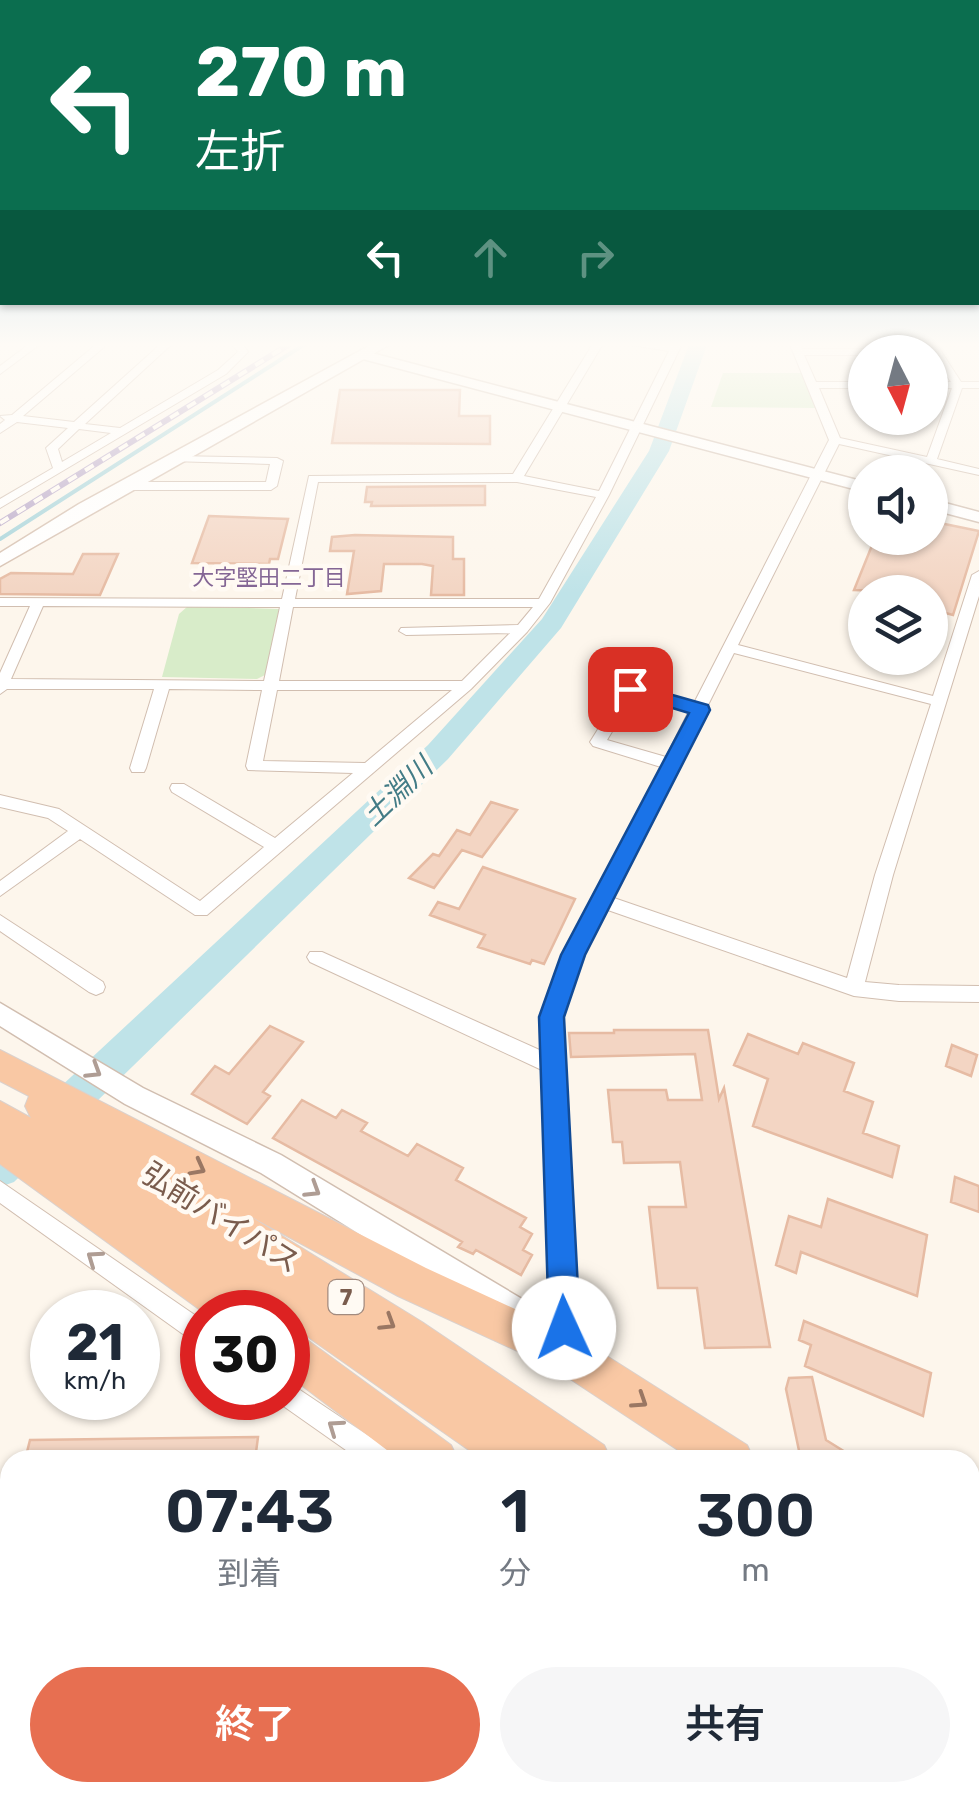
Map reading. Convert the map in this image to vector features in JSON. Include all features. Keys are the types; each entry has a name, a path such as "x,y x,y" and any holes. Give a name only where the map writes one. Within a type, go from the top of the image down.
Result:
{"highway":[{"name":"弘前バイパス","path":"7,1085 408,1336 575,1450"},
{"path":"7,1085 95,1142 566,1354 716,1450"},
{"name":"弘前バイパス","path":"95,1142 365,1350 506,1450"},
{"path":"0,1143 95,1142"},
{"path":"95,1142 218,1290"},
{"path":"310,1366 423,1450"}],"main road":[{"path":"0,561 234,426"}],"street":[{"path":"68,426 120,431"},
{"path":"0,504 129,426"},
{"path":"518,478 549,426"},
{"path":"634,426 848,482"},
{"path":"566,1354 552,1017 560,982 820,475 835,440 829,426"},
{"path":"933,455 943,426"},
{"path":"59,468 52,448 75,427"},
{"path":"0,801 36,806 80,830 201,910 466,686 522,629 544,603 638,427"},
{"path":"835,440 904,455"},
{"path":"125,486 271,486 277,460 174,459"},
{"path":"948,465 979,472"},
{"path":"370,768 254,766 313,478 518,478 603,495"},
{"path":"948,509 979,517"},
{"path":"854,988 884,875 979,575"},
{"path":"0,602 544,603"},
{"path":"38,603 1,687 466,686"},
{"path":"406,630 522,629"},
{"path":"732,648 940,702"},
{"path":"138,768 163,684"},
{"path":"673,765 598,742 630,689 701,710"},
{"path":"178,788 276,847"},
{"path":"0,890 80,830"},
{"path":"603,901 854,988 900,994 979,994"},
{"path":"0,922 96,986"},
{"path":"316,956 554,1066"},
{"path":"0,1012 54,1046 95,1142"},
{"path":"0,1191 180,1318"},
{"path":"310,1409 368,1450"}],"green space":[{"path":"188,606 279,609 265,675 257,679 162,677 179,614"}],"building":[{"path":"335,426 490,426 490,444 332,443"},
{"path":"485,486 485,505 371,506 372,502 365,502 367,487"},
{"path":"209,516 288,519 278,559 270,559 269,564 192,563"},
{"path":"948,525 979,531 953,615 948,614 948,575 860,575 868,555 948,555"},
{"path":"332,537 453,537 453,559 464,559 464,595 431,595 433,566 422,564 384,564 381,591 347,594 354,551 330,551"},
{"path":"83,554 118,554 100,595 0,594 0,579 11,573 73,574"},
{"path":"491,802 517,810 482,857 462,850 434,888 409,878 433,854 439,856 457,830 470,835"},
{"path":"483,867 575,899 544,964 532,960 530,964 478,947 485,935 430,915 438,902 459,909"},
{"path":"270,1026 303,1042 263,1092 270,1096 247,1124 192,1094 215,1066 229,1074"},
{"path":"708,1030 719,1099 724,1088 770,1347 705,1348 697,1288 658,1288 649,1207 686,1207 680,1162 624,1163 622,1142 613,1142 608,1090 666,1090 668,1100 702,1100 695,1054 571,1057 569,1033"},
{"path":"748,1034 798,1054 803,1043 854,1063 844,1091 873,1102 863,1133 899,1146 892,1177 753,1126 768,1079 734,1065"},
{"path":"952,1045 977,1055 971,1076 946,1066"},
{"path":"302,1100 336,1118 342,1110 367,1123 361,1131 408,1156 417,1144 463,1168 456,1180 526,1218 520,1227 532,1234 523,1250 532,1255 521,1275 476,1250 473,1254 458,1247 462,1242 273,1138"},
{"path":"955,1177 979,1186 979,1212 951,1202"},
{"path":"828,1199 927,1235 917,1296 801,1252 796,1273 776,1265 789,1216 821,1227"},
{"path":"804,1321 931,1373 923,1416 805,1366 811,1345 799,1340"},
{"path":"812,1377 826,1440 842,1450 799,1450 786,1389 789,1378"},
{"path":"258,1437 256,1450 28,1450 30,1440"}],"waterway":[{"path":"0,539 177,426"},
{"name":"土淵川","path":"0,1169 438,752 552,623 659,451 668,426"}],"railway":[{"path":"0,523 157,426"}],"district":[{"name":"大字堅田二丁目","path":"269,577"}],"route":[{"path":"564,1328 552,1017 560,982 573,955 701,710 630,689"}]}
